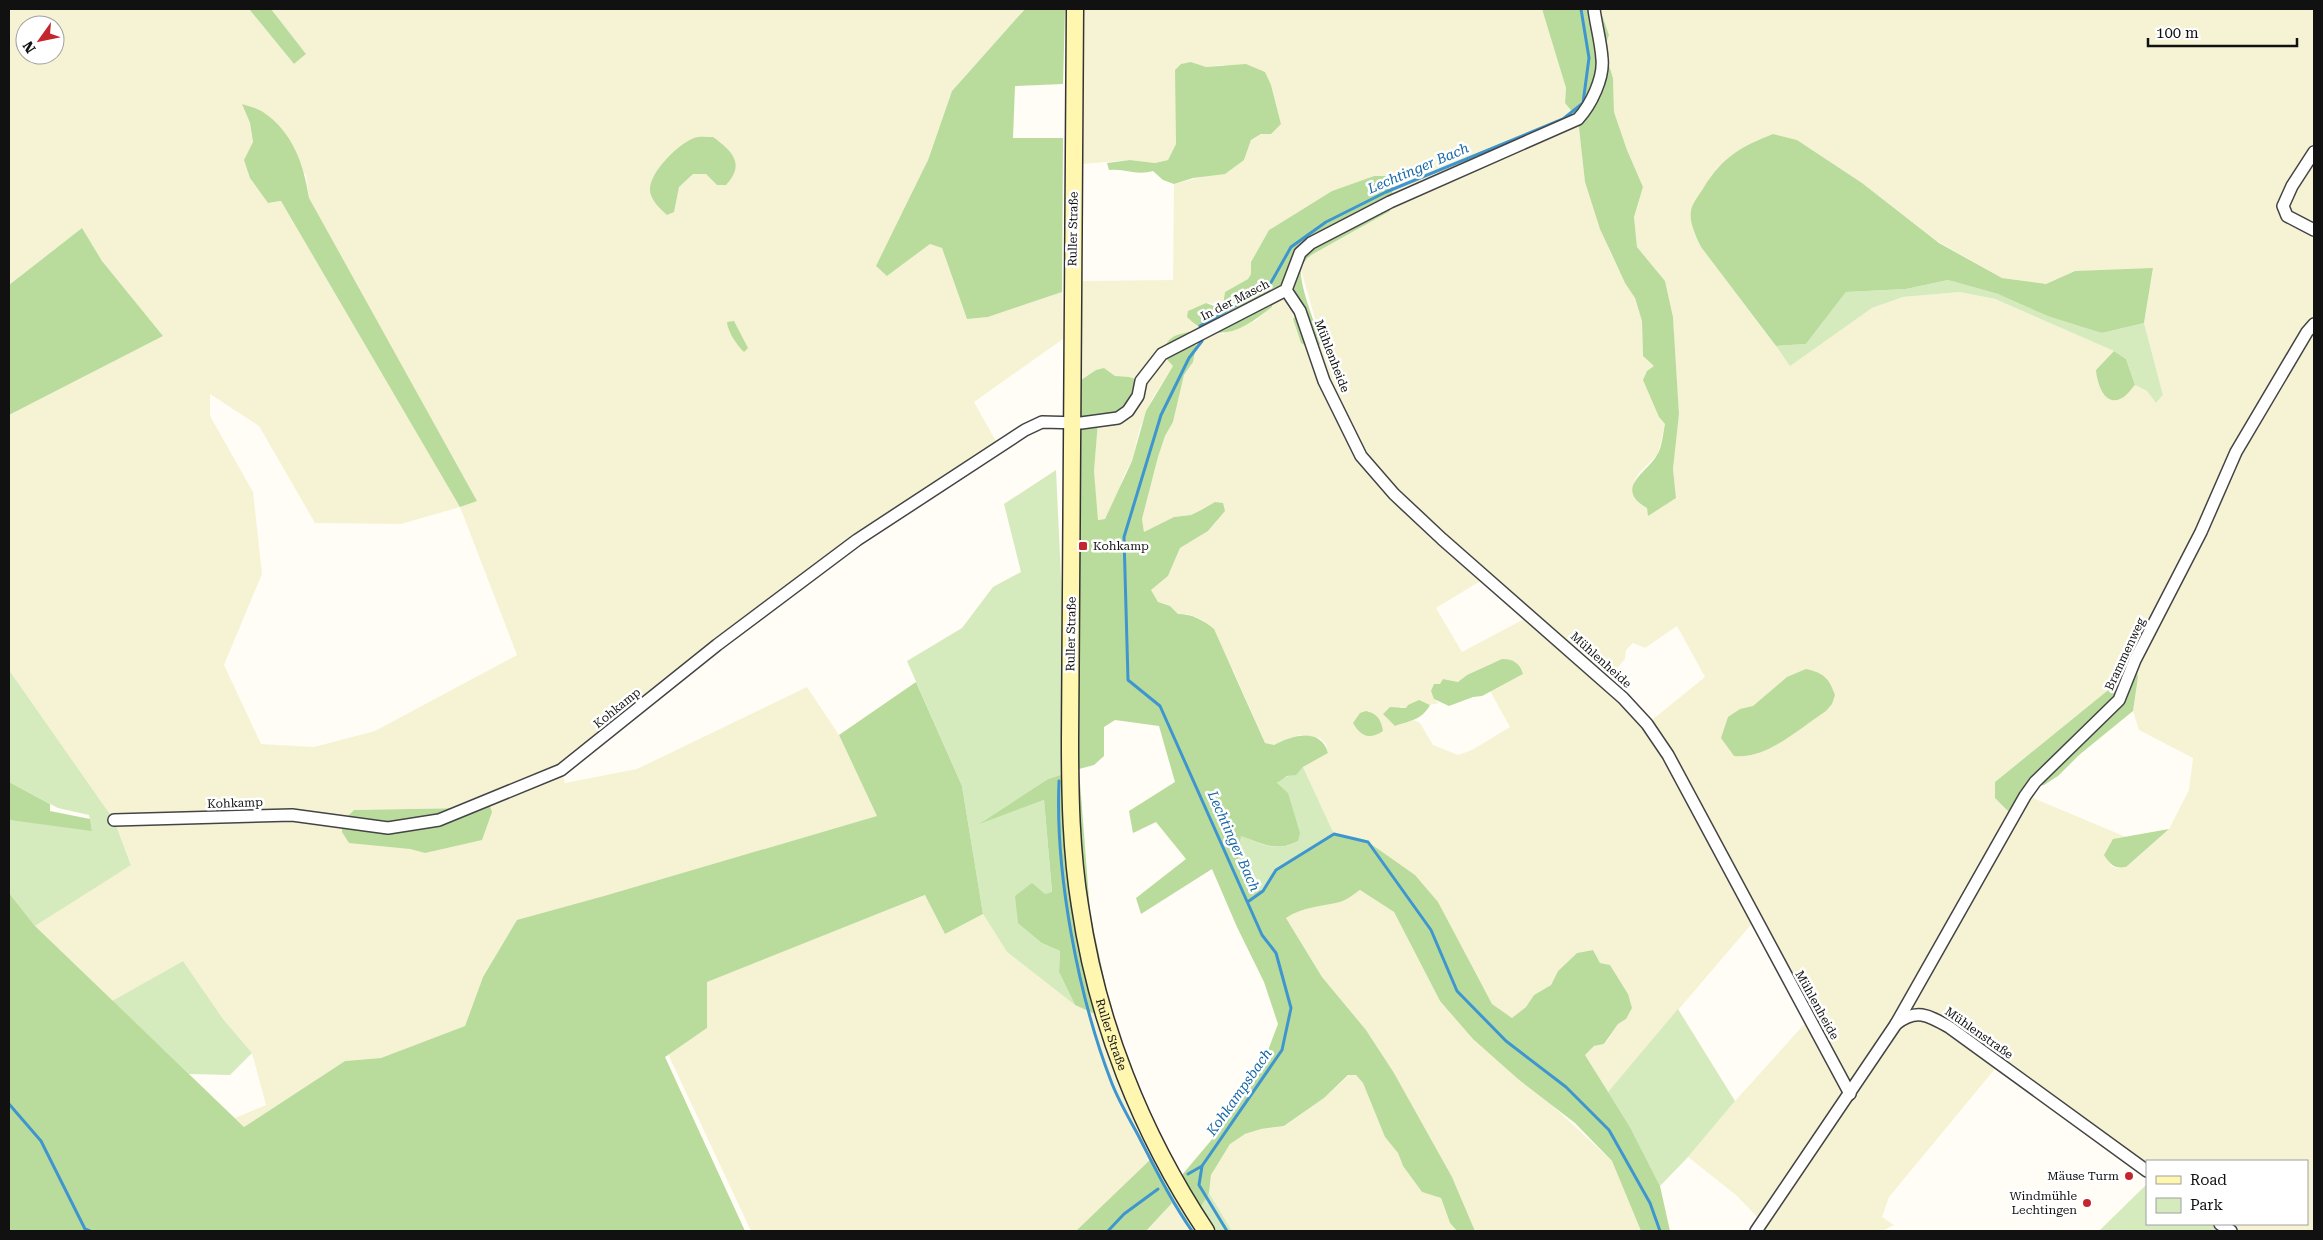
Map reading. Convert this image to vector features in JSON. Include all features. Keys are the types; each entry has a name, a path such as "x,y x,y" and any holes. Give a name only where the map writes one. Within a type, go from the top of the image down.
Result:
{"main road":[{"name":"Ruller Straße","path":"1075,9 1070,772 1074,853 1080,905 1095,985 1119,1060 1159,1153 1206,1231"}],"street":[{"name":"In der Masch","path":"1071,422 1098,422 1118,418 1128,411 1138,396 1141,381 1162,354 1286,290 1300,253 1311,243 1390,202 1578,119 1587,109 1595,95 1603,61 1594,9"},
{"path":"2314,152 2292,186 2283,206 2287,216 2314,230"},
{"name":"Mühlenheide","path":"1286,290 1300,311 1324,381 1360,456 1394,494 1442,539 1606,681 1647,724 1668,755 1850,1094"},
{"name":"Brammenweg","path":"1896,1024 2024,796 2035,782 2119,700 2135,660 2201,532 2236,452 2307,332 2314,324"},
{"name":"Kohkamp","path":"114,820 292,815 388,828 440,820 561,770 717,645 857,540 1025,430 1042,422 1071,422"},
{"name":"Mühlenstraße","path":"1896,1024 1907,1016 1919,1015 1931,1017 1949,1027 2146,1170"},
{"path":"1756,1231 1896,1024"}],"shaded area":[{"path":"9,9 249,9 294,64 306,54 271,9 1025,9 952,91 887,276 930,244 942,248 967,319 988,317 1062,292 1063,339 974,402 997,443 877,527 561,770 565,783 637,769 807,687 839,735 878,816 597,898 483,977 465,1026 381,1058 345,1061 244,1127 235,1118 266,1105 252,1053 223,1019 183,961 112,1001 35,926 131,864 114,820 9,670 9,415 163,336 102,261 82,228 9,285","holes":["242,104 306,175 309,198 268,203 244,160 253,143 250,123","677,149 726,185 717,185 706,174 693,173 679,187 676,197","210,394 259,426 315,523 401,524 460,507 517,655 375,731 314,747 261,744 224,665 262,574 253,492 210,416","469,808 425,853 410,849 354,810"]},
{"path":"1084,9 1542,9 1566,88 1565,103 1578,119 1585,182 1610,252 1625,283 1635,298 1642,321 1643,356 1655,366 1649,394 1655,403 1659,417 1665,424 1658,454 1639,473 1634,482 1634,495 1640,504 1647,508 1648,515 1676,498 1673,469 1679,414 1673,317 1665,281 1637,247 1634,217 1643,187 1627,150 1614,112 1613,78 1607,59 1606,43 1609,35 1600,9 2314,9 2314,1231 2231,1231 2222,1225 2308,1225 2308,1160 2146,1160 2146,1170 1999,1064 1889,1197 1882,1217 1894,1225 1882,1231 1756,1231 1762,1222 1736,1195 1688,1157 1735,1101 1809,1019 1755,920 1608,1092 1585,1055 1594,1046 1605,1044 1618,1024 1626,1019 1628,994 1610,965 1600,963 1593,950 1577,953 1558,971 1551,985 1534,995 1526,1007 1512,1019 1492,1004 1467,960 1368,842 1334,834 1303,767 1328,753 1326,744 1320,738 1300,735 1274,745 1265,743 1234,672 1203,620 1187,614 1178,614 1170,606 1157,602 1151,590 1168,576 1180,548 1208,531 1217,521 1215,502 1191,515 1174,517 1144,533 1142,519 1158,457 1165,436 1173,422 1184,375 1193,362 1173,366 1152,399 1140,428 1132,461 1124,475 1120,488 1105,519 1097,520 1094,471 1098,421 1114,376 1096,370 1081,380 1082,281 1173,280 1174,184 1209,175 1244,160 1251,140 1281,124 1271,85 1224,65 1206,67 1191,62 1176,115 1176,144 1168,160 1155,163 1130,160 1082,164","holes":["1773,134 1797,140 1862,183 1937,241 2002,278 2046,284 2075,271 2153,269 2144,323 2163,395 2156,403 2147,391 2135,385 2121,399 2096,370 2114,351 1995,299 1960,292 1903,297 1872,308 1790,365 1701,247 1694,232","1374,176 1362,227 1313,254 1305,261 1301,270 1322,343 1301,343 1293,319 1300,311 1286,290 1271,297 1272,307 1255,321 1223,334 1200,328 1206,303 1223,305 1225,292 1248,279 1251,274 1251,262 1269,230 1332,191","1487,577 1530,616 1462,652 1436,608","1677,626 1705,677 1647,724 1606,681 1625,659 1626,650 1633,643 1645,648","2135,660 2138,677 2133,711 2139,730 2193,758 2189,790 2169,829 2126,867 2117,868 2111,866 2113,839 2126,837 1995,782 2113,687","1493,663 1517,664 1523,674 1490,691 1510,727 1472,750 1458,755 1433,745 1420,723 1414,720 1395,726 1400,706 1406,708 1425,703 1430,705 1439,703 1434,699 1443,679 1458,682 1467,675"]},
{"path":"1360,890 1394,912 1440,1001 1612,1161 1641,1231 1475,1231 1452,1177 1394,1073 1366,1030 1322,977 1286,918 1294,913 1326,903 1341,902"},
{"path":"926,895 945,934 983,914 1007,952 1075,1005 1104,1018 1159,1153 1076,1231 751,1231 668,1054 707,1028 707,981"},
{"path":"1349,1075 1356,1075 1363,1083 1385,1136 1398,1153 1403,1166 1422,1192 1441,1198 1450,1223 1457,1231 1232,1231 1209,1193 1211,1175 1230,1144 1245,1134 1261,1129 1285,1126 1324,1098"},
{"path":"1172,1203 1192,1231 1146,1231"}],"green space":[{"path":"249,9 271,9 306,54 294,64"},
{"path":"1025,9 1065,9 1063,84 1015,86 1013,138 1063,138 1062,292 988,317 967,319 942,248 930,244 887,276 876,266 928,160 952,91"},
{"path":"1542,9 1600,9 1609,35 1606,43 1607,59 1613,78 1614,112 1627,150 1643,187 1634,217 1637,247 1665,281 1673,317 1679,414 1673,469 1676,498 1648,516 1647,508 1637,501 1633,494 1633,487 1640,474 1657,455 1663,436 1665,424 1659,417 1643,380 1647,371 1654,366 1643,356 1642,321 1635,298 1625,283 1600,229 1585,182 1578,119 1565,103 1566,88"},
{"path":"1191,62 1206,67 1246,64 1265,72 1271,85 1281,124 1271,134 1261,134 1251,140 1244,160 1225,174 1193,178 1174,184 1163,180 1153,171 1141,173 1109,170 1107,163 1130,160 1155,163 1168,160 1176,144 1175,70 1181,64"},
{"path":"242,104 263,112 282,129 289,139 304,173 309,198 477,501 460,507 281,201 268,203 250,178 244,160 253,142 250,123"},
{"path":"1773,134 1797,140 1862,183 1939,243 2002,278 2046,284 2075,271 2153,268 2144,323 2102,333 2048,316 1998,294 1948,280 1906,289 1846,292 1806,344 1776,346 1701,247 1691,220 1692,208 1696,199 1725,160 1751,144"},
{"path":"698,137 713,137 726,147 734,158 736,164 732,177 726,185 717,185 706,174 693,174 679,187 674,212 667,215 656,204 650,193 654,176 666,160 687,141"},
{"path":"1374,176 1386,176 1391,180 1393,187 1390,211 1313,254 1305,261 1302,267 1301,277 1305,295 1322,343 1313,350 1301,343 1293,319 1300,311 1286,290 1272,297 1272,307 1262,315 1241,328 1230,332 1209,331 1198,326 1187,317 1188,311 1206,303 1214,306 1223,305 1225,292 1248,279 1251,274 1251,262 1269,230 1332,191"},
{"path":"82,228 102,261 163,336 9,415 9,285"},
{"path":"1948,280 1998,294 2102,333 2144,323 2163,395 2156,403 2147,391 2135,385 2126,359 2114,351 1995,299 1960,292 1903,297 1872,308 1790,366 1776,346 1806,344 1846,292 1906,289"},
{"path":"734,321 748,348 744,352 729,330 727,322"},
{"path":"1193,333 1196,346 1193,362 1184,375 1173,422 1165,436 1158,457 1142,519 1144,532 1174,517 1191,515 1215,502 1223,503 1225,511 1208,531 1180,548 1168,576 1151,590 1158,602 1170,606 1178,614 1197,618 1214,629 1265,743 1274,745 1297,736 1313,736 1319,739 1328,753 1303,767 1296,775 1287,776 1277,783 1288,793 1300,833 1298,841 1290,845 1276,847 1241,836 1238,859 1246,884 1263,891 1276,870 1334,834 1368,842 1415,875 1438,902 1492,1004 1512,1018 1526,1007 1534,995 1551,985 1558,971 1577,953 1593,950 1600,963 1610,965 1628,994 1632,1008 1626,1019 1618,1024 1604,1044 1594,1046 1585,1055 1630,1127 1660,1186 1670,1231 1641,1231 1612,1161 1575,1123 1518,1079 1473,1039 1440,1001 1394,912 1360,890 1343,901 1305,909 1286,918 1322,977 1366,1030 1394,1073 1452,1177 1475,1231 1457,1231 1450,1223 1441,1198 1422,1192 1403,1166 1398,1153 1385,1137 1363,1083 1356,1075 1348,1075 1324,1098 1284,1126 1261,1129 1245,1134 1230,1144 1211,1175 1209,1193 1201,1207 1182,1175 1224,1125 1267,1053 1278,1024 1264,982 1237,927 1212,869 1141,914 1136,898 1186,859 1156,822 1133,833 1129,811 1175,782 1159,726 1115,720 1104,727 1104,756 1094,765 1079,769 1078,567 1081,380 1096,370 1104,368 1115,376 1129,377 1141,381 1128,411 1098,422 1094,471 1098,520 1105,519 1132,461 1146,411 1173,366 1162,354 1164,349 1171,338 1179,334"},
{"path":"2114,351 2126,359 2135,385 2124,397 2114,400 2105,396 2102,391 2096,370"},
{"path":"1056,470 1070,772 1048,779 982,822 1044,800 1052,893 1045,894 1042,943 1060,951 1059,972 1075,1005 1007,952 983,914 962,786 907,661 962,628 993,587 1021,572 1004,504"},
{"path":"1502,659 1515,662 1523,674 1482,696 1473,697 1449,706 1434,699 1431,691 1434,684 1440,684 1443,679 1458,682 1467,675"},
{"path":"2135,660 2138,677 2133,711 2079,755 2058,776 2044,785 2032,786 2012,815 1995,798 1995,782 2112,687"},
{"path":"1806,669 1817,672 1828,680 1835,695 1832,704 1826,711 1794,734 1770,748 1746,756 1734,756 1721,738 1728,717 1740,709 1753,706 1787,677"},
{"path":"9,670 114,820 131,865 35,926 9,893 9,820 92,830 89,815 58,808 9,782"},
{"path":"916,682 962,786 983,914 945,934 925,895 707,982 707,1028 665,1057 745,1231 9,1231 9,893 35,926 244,1127 345,1061 381,1058 465,1026 483,977 517,920 877,816 839,735"},
{"path":"1419,700 1430,705 1423,714 1410,721 1395,726 1383,714 1390,707 1406,708 1408,705"},
{"path":"1366,711 1378,718 1381,724 1383,731 1374,736 1366,736 1353,723 1360,713"},
{"path":"1303,767 1334,834 1276,870 1263,891 1246,884 1238,859 1241,835 1262,844 1276,847 1290,845 1298,841 1277,784"},
{"path":"1079,769 1090,912 1110,1006 1104,1018 1075,1005 1059,972 1060,951 1042,943 1018,923 1015,896 1032,883 1045,894 1052,892 1044,800 979,824 1048,779"},
{"path":"9,782 50,804 50,811 90,819 92,831 9,820"},
{"path":"488,800 492,812 482,840 425,853 410,849 349,843 342,832 342,822 354,810 469,808"},
{"path":"2169,829 2126,867 2113,866 2104,855 2113,839"},
{"path":"183,961 223,1019 252,1053 230,1075 189,1074 112,1001"},
{"path":"1678,1009 1735,1101 1688,1157 1660,1186 1630,1127 1608,1092"},
{"path":"1159,1153 1182,1175 1201,1207 1209,1193 1232,1231 1192,1231 1172,1203 1151,1159"},
{"path":"1151,1159 1172,1203 1146,1231 1076,1231"},
{"path":"2146,1185 2146,1225 2223,1225 2232,1231 2099,1231"}],"waterway":[{"name":"Lechtinger Bach","path":"1200,326 1269,286 1291,247 1326,222 1386,192 1563,119 1583,103 1589,58 1581,9"},
{"name":"Lechtinger Bach","path":"1188,1174 1202,1166 1282,1050 1291,1008 1276,953 1262,935 1160,706 1128,680 1124,537 1161,415 1189,358 1202,341"},
{"path":"1059,781 1061,855 1065,894 1071,933 1088,1011 1099,1047 1120,1102 1170,1196 1192,1231"},
{"name":"Lechtinger Bach","path":"1249,901 1263,891 1276,870 1334,834 1368,842 1431,930 1457,991 1506,1041 1566,1087 1609,1130 1650,1203 1660,1231"},
{"name":"Kohkampsbach","path":"9,1104 41,1141 85,1229 90,1231"},
{"path":"1202,1166 1199,1185 1227,1231"},
{"name":"Kohkampsbach","path":"1108,1231 1124,1214 1158,1189"}],"place":[{"name":"Kohkamp","path":"1083,546"},
{"name":"Mäuse Turm","path":"2129,1176"},
{"name":"Windmühle Lechtingen","path":"2087,1203"}]}
